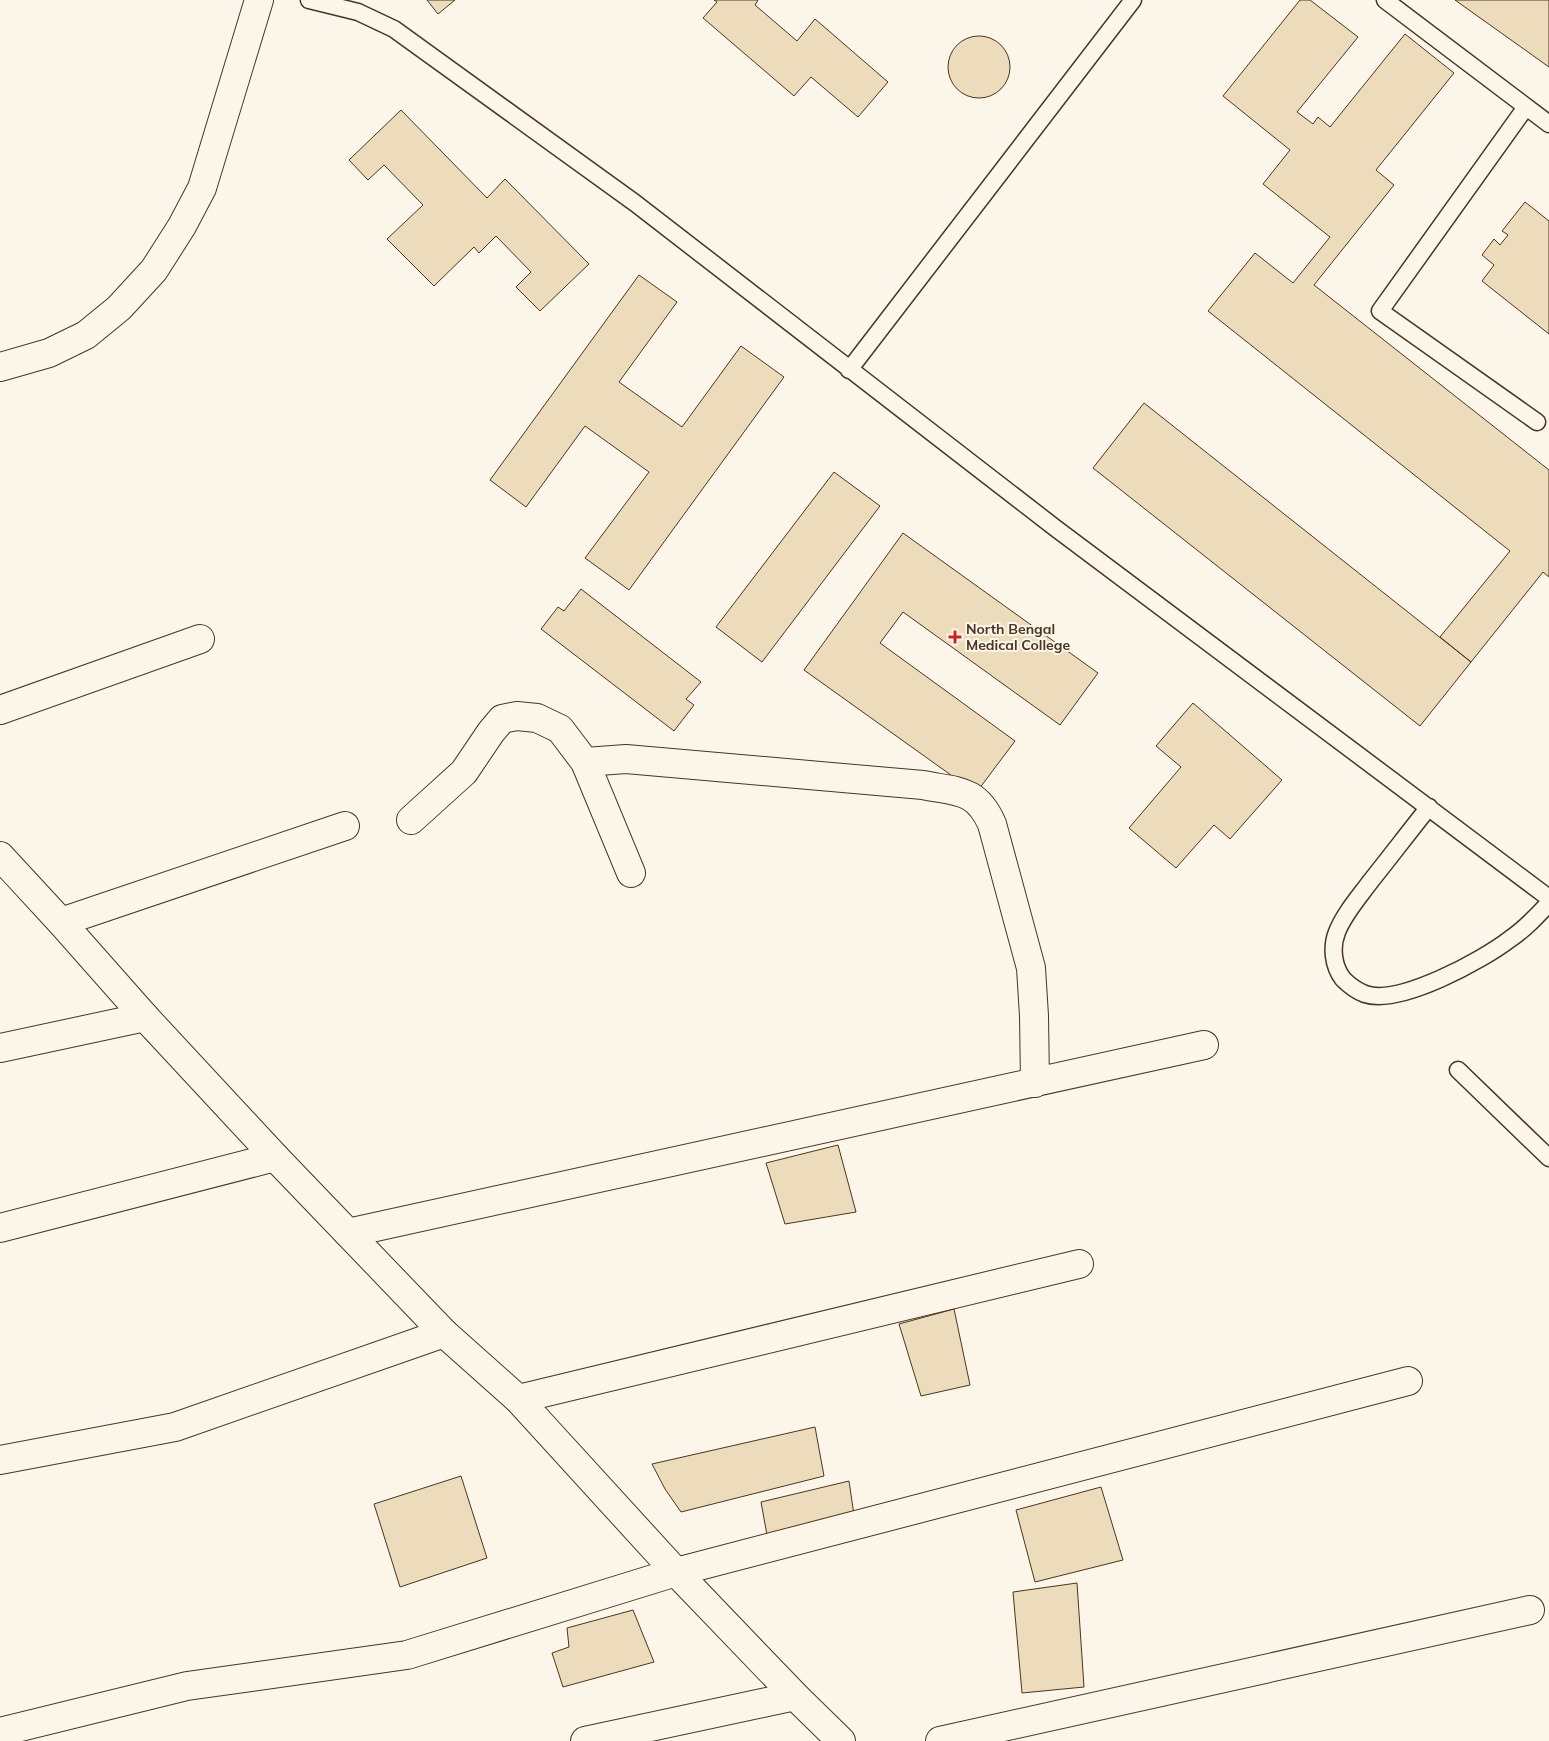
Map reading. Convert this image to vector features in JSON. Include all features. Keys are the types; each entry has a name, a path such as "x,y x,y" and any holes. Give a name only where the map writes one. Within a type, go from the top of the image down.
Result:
{"street":[{"path":"0,367 49,353 86,335 119,308 154,270 182,226 202,188 259,0"},
{"path":"0,710 200,639"},
{"path":"411,820 464,772 502,719 517,716 537,718 560,729 585,762 631,873"},
{"path":"585,762 626,759 913,784 966,793 978,801 986,810 992,824 1031,968 1035,1083"},
{"path":"61,922 345,826"},
{"path":"0,856 145,1017 275,1157 444,1333 518,1399 676,1572 795,1696 842,1741"},
{"path":"0,1048 145,1017"},
{"path":"348,1233 1204,1045"},
{"path":"0,1228 275,1157"},
{"path":"518,1399 1078,1264"},
{"path":"0,1460 175,1426 444,1333"},
{"path":"0,1732 187,1686 407,1655 676,1572 1408,1381"},
{"path":"940,1741 1530,1610"},
{"path":"585,1741 795,1696"}],"lane":[{"path":"308,0 358,12 394,29 635,203 1054,527 1549,898"},
{"path":"849,370 1133,0"},
{"path":"1385,0 1549,124"},
{"path":"1526,107 1380,311 1537,422"},
{"path":"1429,807 1361,893 1344,918 1337,933 1333,948 1335,964 1343,978 1353,988 1366,995 1378,996 1396,993 1437,981 1510,940 1534,920 1549,903"},
{"path":"1458,1070 1549,1158"}],"building":[{"path":"427,0 455,0 438,14"},
{"path":"714,0 758,0 755,5 797,41 815,19 888,82 858,117 811,77 794,96 703,18 717,2"},
{"path":"1300,0 1310,0 1358,37 1297,112 1313,124 1318,117 1330,127 1405,34 1454,73 1376,170 1394,185 1314,285 1549,470 1549,577 1543,572 1471,662 1440,637 1510,551 1208,311 1255,253 1293,283 1330,237 1263,184 1290,150 1223,96"},
{"path":"1455,0 1549,0 1549,67"},
{"path":"973,36 985,36 1001,45 1008,55 1010,67 1008,79 1001,89 985,98 973,98 962,93 953,84 948,73 948,61 953,50 962,41"},
{"path":"401,110 487,198 505,179 589,264 540,311 516,287 531,272 496,236 479,253 474,247 434,286 387,239 423,205 384,165 368,180 349,160"},
{"path":"1525,202 1549,221 1549,334 1482,281 1494,265 1482,255 1494,239 1500,245 1508,235 1502,231"},
{"path":"639,275 677,302 619,382 682,427 741,346 784,377 629,590 585,558 649,472 585,426 526,507 490,480"},
{"path":"1144,403 1471,662 1420,726 1093,468"},
{"path":"834,472 880,506 762,662 716,627"},
{"path":"903,533 1098,673 1060,725 903,612 880,643 1015,741 976,793 804,670"},
{"path":"581,589 701,682 686,699 694,705 674,731 541,629 558,607 564,611"},
{"path":"1193,703 1282,780 1230,839 1214,825 1176,868 1129,828 1181,767 1156,746"},
{"path":"838,1145 856,1212 785,1224 766,1163"},
{"path":"954,1309 970,1385 921,1396 899,1324"},
{"path":"815,1427 824,1476 681,1512 665,1489 652,1464"},
{"path":"461,1476 487,1558 400,1587 374,1504"},
{"path":"849,1481 854,1515 767,1535 761,1502"},
{"path":"1101,1487 1123,1560 1035,1582 1016,1510"},
{"path":"1077,1583 1084,1687 1022,1693 1013,1592"},
{"path":"633,1610 654,1662 563,1687 552,1653 569,1647 567,1628"}],"place":[{"name":"North Bengal Medical College","path":"955,637"}]}
